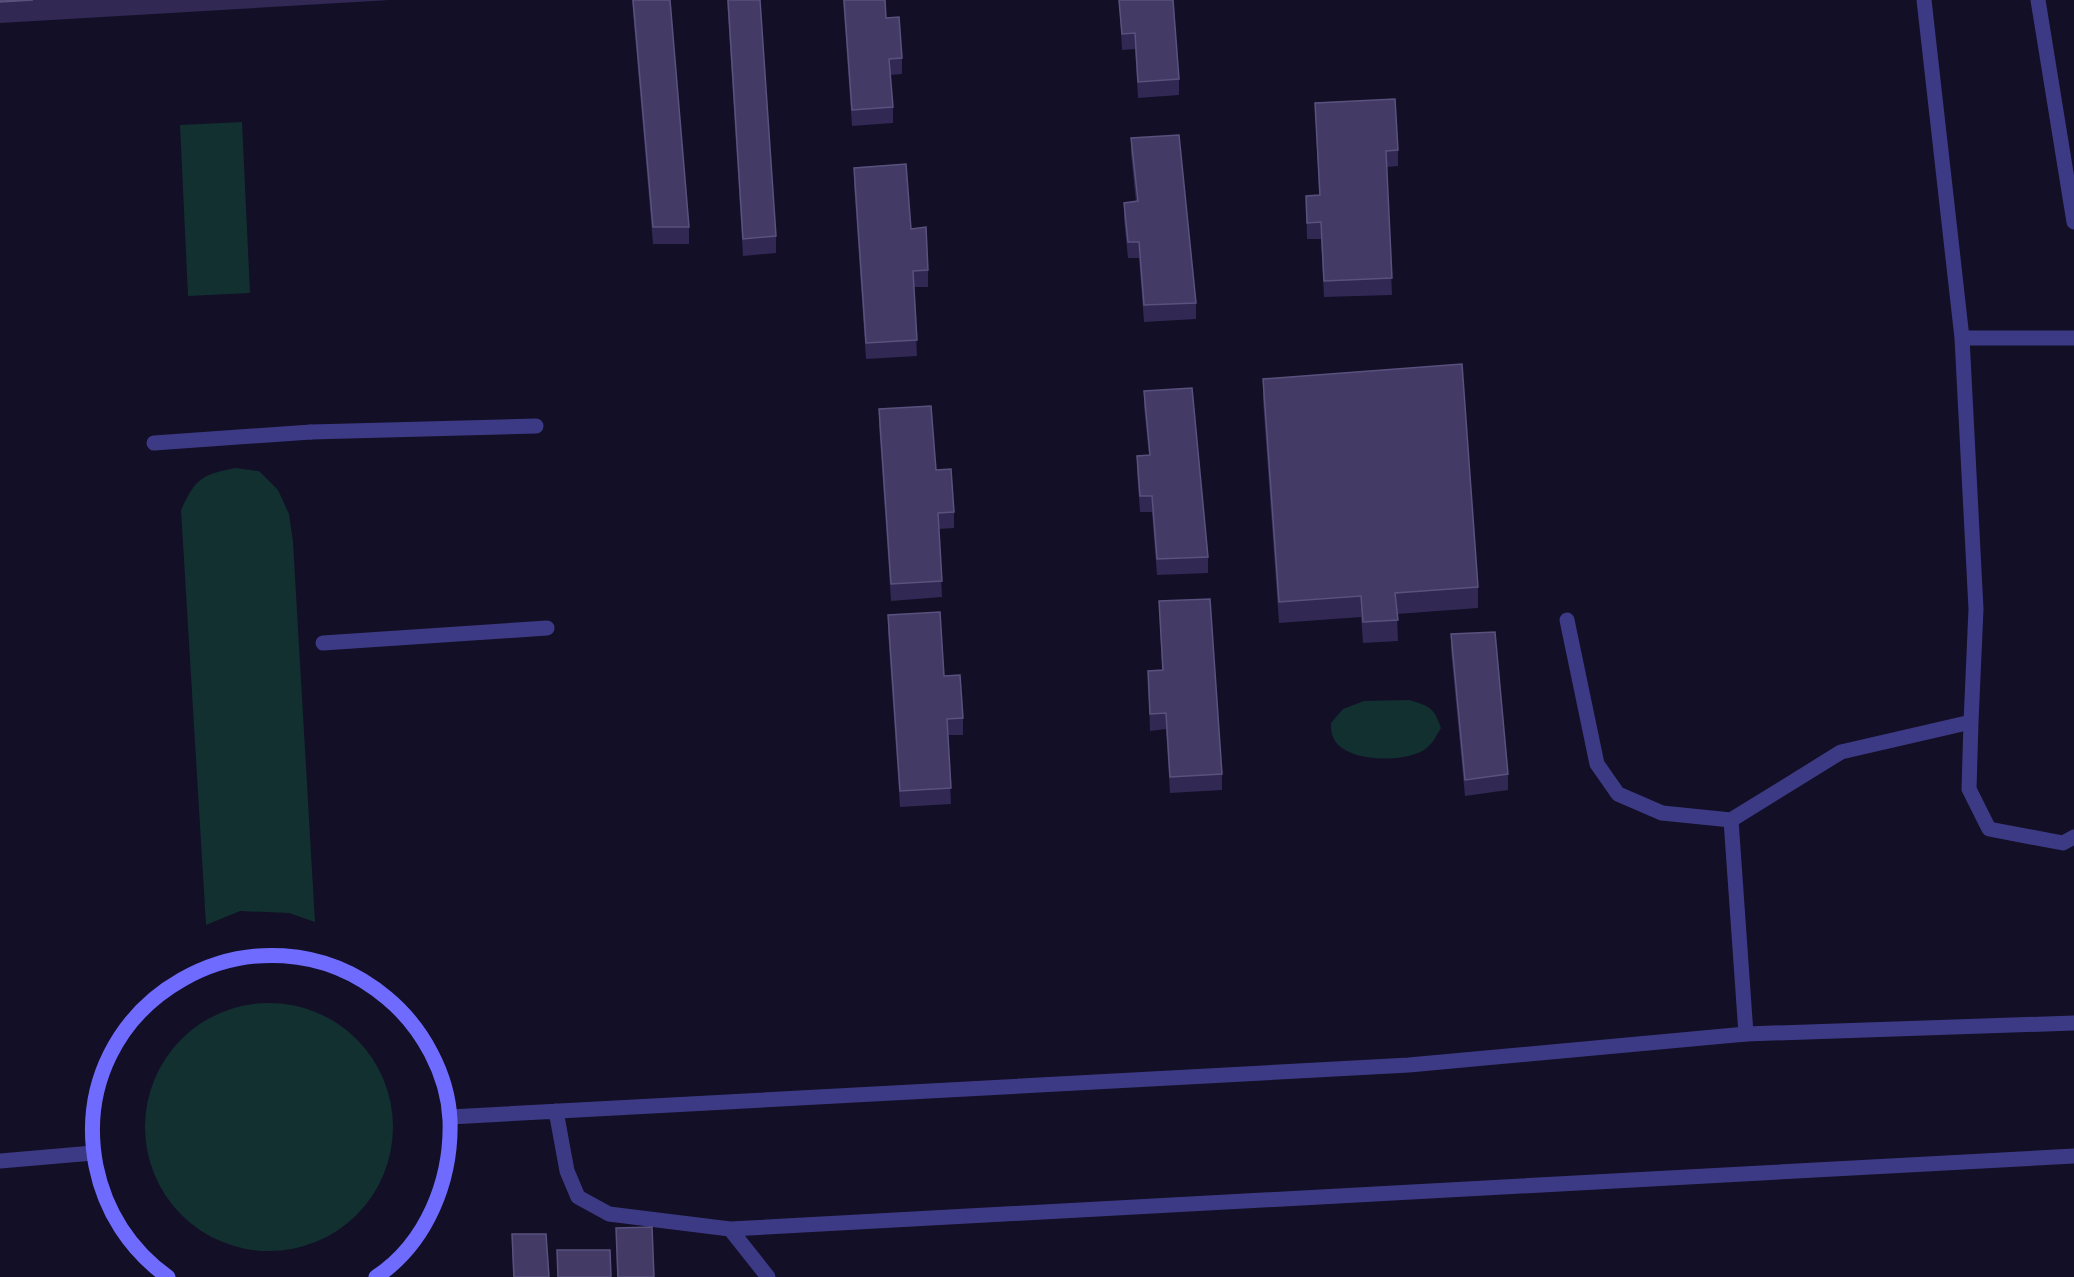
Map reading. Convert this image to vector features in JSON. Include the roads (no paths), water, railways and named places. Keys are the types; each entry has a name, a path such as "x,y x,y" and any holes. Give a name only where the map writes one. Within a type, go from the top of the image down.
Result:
{"street":[{"path":"1924,0 1962,338 1976,609 1970,789 1989,830 2063,843 2074,837"},
{"path":"2038,0 2074,222"},
{"path":"1962,338 2074,338"},
{"path":"154,443 311,432 536,426"},
{"path":"1567,620 1597,764 1618,794 1662,813 1731,820 1840,752 1971,722"},
{"path":"322,643 547,628"},
{"path":"1731,820 1746,1035"},
{"path":"168,1277 153,1266 130,1242 112,1215 99,1184 93,1153 92,1120 98,1088 109,1057 126,1028 147,1004 173,984 210,966 230,959 260,955 291,955 321,962 376,988 399,1008 419,1032 434,1058 444,1087 450,1117 450,1148 445,1177 435,1206 420,1232 378,1276"},
{"path":"450,1117 1409,1065 1746,1035 2074,1023"},
{"path":"556,1111 567,1171 578,1197 609,1214 730,1229 2074,1156"},
{"path":"0,1161 93,1153"},
{"path":"730,1229 768,1277"}]}
